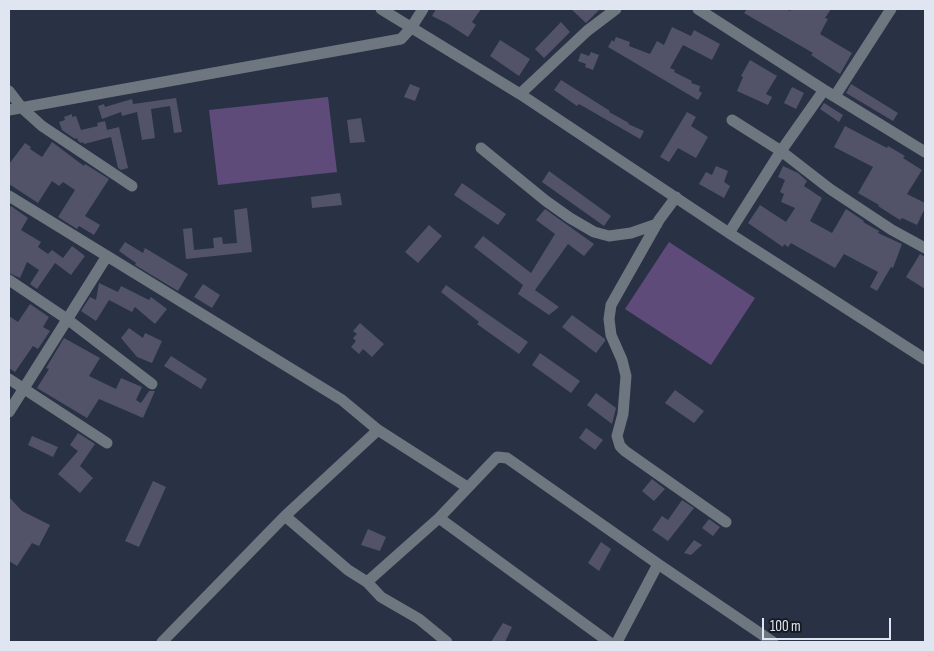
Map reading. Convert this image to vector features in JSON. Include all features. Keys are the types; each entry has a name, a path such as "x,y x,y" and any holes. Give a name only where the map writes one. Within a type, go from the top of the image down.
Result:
{"street":[{"path":"381,9 520,94 729,233 925,359"},
{"path":"9,110 401,39 411,28 423,9"},
{"path":"520,94 587,31 616,9"},
{"path":"698,9 925,152"},
{"path":"835,96 891,9"},
{"path":"729,233 781,150 824,90"},
{"path":"9,92 22,108 42,126 132,186"},
{"path":"732,120 781,150 830,189 892,230 925,248"},
{"path":"481,148 570,218 594,232 609,236 630,233 657,224"},
{"path":"9,196 342,400 378,430 468,487"},
{"path":"676,197 657,224 611,305 609,320 611,335 622,360 626,376 623,414 617,436 620,446 625,451 726,522"},
{"path":"9,412 107,256"},
{"path":"9,280 67,319 152,384"},
{"path":"9,380 107,443"},
{"path":"162,642 285,516 378,430"},
{"path":"367,582 439,518 497,457 507,458 773,642"},
{"path":"285,516 348,570 367,582 381,597 419,619 447,642"},
{"path":"439,518 610,642"},
{"path":"617,642 658,564"}],"shaded area":[{"path":"328,97 337,172 218,185 209,110"},
{"path":"669,242 755,298 711,365 625,309"}],"building":[{"path":"436,9 481,9 472,22 476,25 468,37 432,16"},
{"path":"571,9 600,9 586,23"},
{"path":"747,9 786,9 790,11 792,9 831,9 825,18 828,19 820,34 852,53 840,74 811,55 813,53 744,13"},
{"path":"561,22 570,32 544,58 535,49"},
{"path":"672,27 691,36 694,30 720,44 712,60 683,45 670,68 692,81 691,83 700,86 699,91 702,93 698,100 608,47 612,40 614,42 616,37 630,42 629,46 650,54 657,41 664,45"},
{"path":"500,40 530,59 519,76 490,56"},
{"path":"591,52 599,55 593,70 585,67 586,64 578,61 581,53 589,56"},
{"path":"750,60 777,76 766,94 772,97 768,105 737,91 743,77 741,76"},
{"path":"561,80 628,124 644,131 640,139 579,104 577,106 554,90"},
{"path":"410,84 420,88 415,101 404,97"},
{"path":"851,84 898,113 893,121 846,93"},
{"path":"792,87 804,93 796,109 784,103"},
{"path":"176,98 182,132 174,133 170,106 151,109 155,138 142,140 137,112 122,116 121,112 102,119 98,106 104,104 105,107 132,99 133,104"},
{"path":"824,103 843,115 839,122 820,109"},
{"path":"687,112 696,117 691,126 708,137 696,158 678,148 669,162 660,157"},
{"path":"72,114 72,117 76,116 81,130 98,126 97,123 105,121 107,130 119,127 128,168 121,170 118,168 111,137 84,144 62,130 59,122 65,120 64,117"},
{"path":"361,118 365,142 350,143 347,120"},
{"path":"845,126 887,148 888,146 905,156 903,158 922,170 907,194 925,203 925,208 917,225 902,218 900,220 858,193 873,167 834,147"},
{"path":"52,142 84,166 85,164 109,179 85,216 100,225 94,235 79,226 77,229 58,217 75,190 63,182 59,186 52,181 38,203 9,184 9,164 25,143 42,157"},
{"path":"716,166 728,171 724,182 730,186 724,198 699,184 706,172 712,175"},
{"path":"783,166 798,173 807,181 804,186 822,198 810,221 832,233 846,209 879,231 878,233 902,244 893,268 891,267 877,291 870,287 878,272 844,254 835,268 791,243 788,247 784,244 783,247 748,223 760,205 786,222 795,208 781,202 784,194 780,192 785,180 778,177"},
{"path":"549,171 611,216 604,226 542,182"},
{"path":"462,183 506,214 498,225 454,195"},
{"path":"340,193 342,205 312,208 311,197"},
{"path":"11,206 28,218 21,230 41,242 38,247 48,254 52,250 63,258 72,246 85,256 71,275 55,263 37,289 30,284 39,270 27,262 20,278 9,273 9,209"},
{"path":"247,208 252,252 186,259 183,229 192,228 194,250 214,248 213,238 222,237 223,244 237,243 234,210"},
{"path":"545,209 594,244 584,256 568,244 535,290 559,307 549,315 518,294 523,285 474,247 483,236 531,273 555,234 536,220"},
{"path":"429,225 442,236 418,263 405,252"},
{"path":"125,242 143,253 145,248 188,274 178,291 135,265 136,263 119,251"},
{"path":"920,254 925,257 925,289 906,277"},
{"path":"99,283 118,292 121,286 149,300 151,297 167,309 155,324 135,307 132,312 109,300 96,321 81,311 90,297 96,300"},
{"path":"203,284 220,295 212,308 194,297"},
{"path":"446,285 528,342 519,354 477,324 479,322 441,292"},
{"path":"30,304 49,317 43,327 50,331 38,349 33,346 15,372 9,368 9,316 18,322"},
{"path":"572,315 605,339 596,353 562,327"},
{"path":"360,323 384,344 372,357 363,349 359,354 351,347 356,341 353,338 357,334 353,331"},
{"path":"129,328 143,338 145,333 162,341 152,363 137,357 121,338"},
{"path":"64,338 100,358 89,376 116,389 121,378 142,387 136,400 141,403 149,391 155,391 143,418 99,399 87,418 37,388 49,369 46,368"},
{"path":"540,353 580,381 571,393 532,365"},
{"path":"171,356 207,379 201,389 164,366"},
{"path":"675,390 704,411 694,423 665,403"},
{"path":"596,393 616,408 612,424 587,405"},
{"path":"586,428 603,440 595,450 579,438"},
{"path":"78,433 95,444 80,466 93,478 80,493 58,474 78,451 70,445"},
{"path":"32,436 58,447 53,457 28,445"},
{"path":"652,479 665,489 654,501 642,491"},
{"path":"153,481 166,487 139,547 125,541"},
{"path":"9,497 22,511 50,525 39,546 32,543 17,566 9,561"},
{"path":"682,500 694,508 668,541 652,530 662,516 668,520"},
{"path":"709,519 720,527 713,536 702,528"},
{"path":"368,529 386,537 380,551 361,545"},
{"path":"694,540 702,545 691,555 684,553"},
{"path":"601,542 611,549 599,571 588,563"},
{"path":"503,623 512,627 505,642 491,642"}]}
